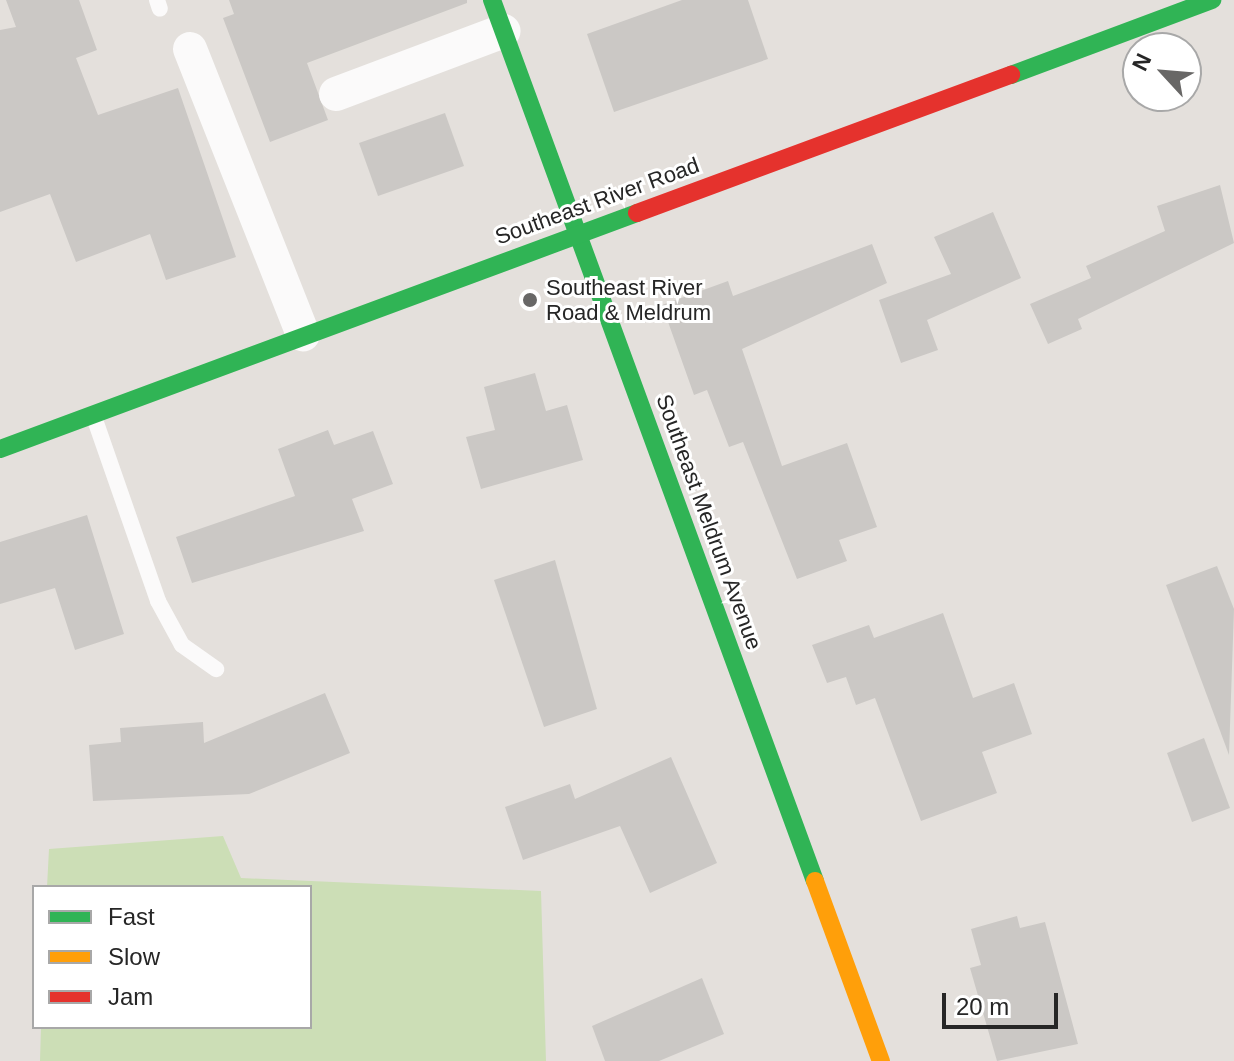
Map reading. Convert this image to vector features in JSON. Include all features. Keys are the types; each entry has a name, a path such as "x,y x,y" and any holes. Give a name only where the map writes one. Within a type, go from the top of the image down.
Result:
{"street":[{"name":"Southeast River Road","path":"0,449 92,412 1212,0"},
{"name":"Southeast Meldrum Avenue","path":"498,16 881,1061"},
{"path":"336,94 498,16"},
{"path":"190,49 303,334"}],"lane":[{"path":"92,412 158,601 182,645 216,669"}],"green space":[{"path":"223,836 241,878 541,891 546,1061 40,1061 41,1029 312,1029 312,885 47,885 49,849"}],"building":[{"path":"6,0 79,0 97,50 76,58 98,115 178,88 236,257 166,280 150,234 76,262 50,194 0,212 0,30 16,27"},
{"path":"229,0 467,0 467,3 307,63 328,120 270,142 223,18 234,14"},
{"path":"682,0 748,0 768,59 614,112 587,34"},
{"path":"445,113 464,166 378,196 359,143"},
{"path":"1220,185 1234,243 1078,319 1082,329 1048,344 1030,304 1091,278 1086,266 1165,231 1157,206"},
{"path":"993,212 1021,278 927,320 938,350 901,363 879,300 951,274 934,237"},
{"path":"872,244 887,283 742,349 782,466 847,443 877,527 839,540 847,561 797,579 743,442 729,447 707,390 694,395 662,305 728,281 733,296"},
{"path":"535,373 546,411 567,405 583,460 481,489 466,437 495,430 484,387"},
{"path":"328,430 334,445 373,431 393,484 352,499 364,531 192,583 176,537 295,496 278,449"},
{"path":"87,515 124,634 75,650 55,588 0,604 0,542"},
{"path":"555,560 597,709 544,727 494,580"},
{"path":"1217,566 1234,609 1229,755 1166,585"},
{"path":"943,613 973,698 1014,683 1032,734 982,752 997,793 921,821 875,698 856,705 846,677 827,683 812,645 869,625 874,638"},
{"path":"325,693 350,753 249,794 93,801 89,745 121,742 120,728 203,722 204,743"},
{"path":"1204,738 1230,808 1192,822 1167,753"},
{"path":"671,757 717,863 650,893 620,826 523,860 505,807 570,784 575,799"},
{"path":"1017,916 1020,928 1045,922 1078,1044 997,1061 970,968 981,965 971,929"},
{"path":"702,978 724,1034 659,1061 605,1061 592,1026"}],"traffic: fast":[{"path":"492,0 815,881"},
{"path":"1011,75 1212,0"},
{"path":"0,449 637,213"}],"traffic: slow":[{"path":"815,881 881,1061"}],"traffic: jam":[{"path":"637,213 1011,75"}],"place":[{"name":"Southeast River Road & Meldrum","path":"530,300"}]}
